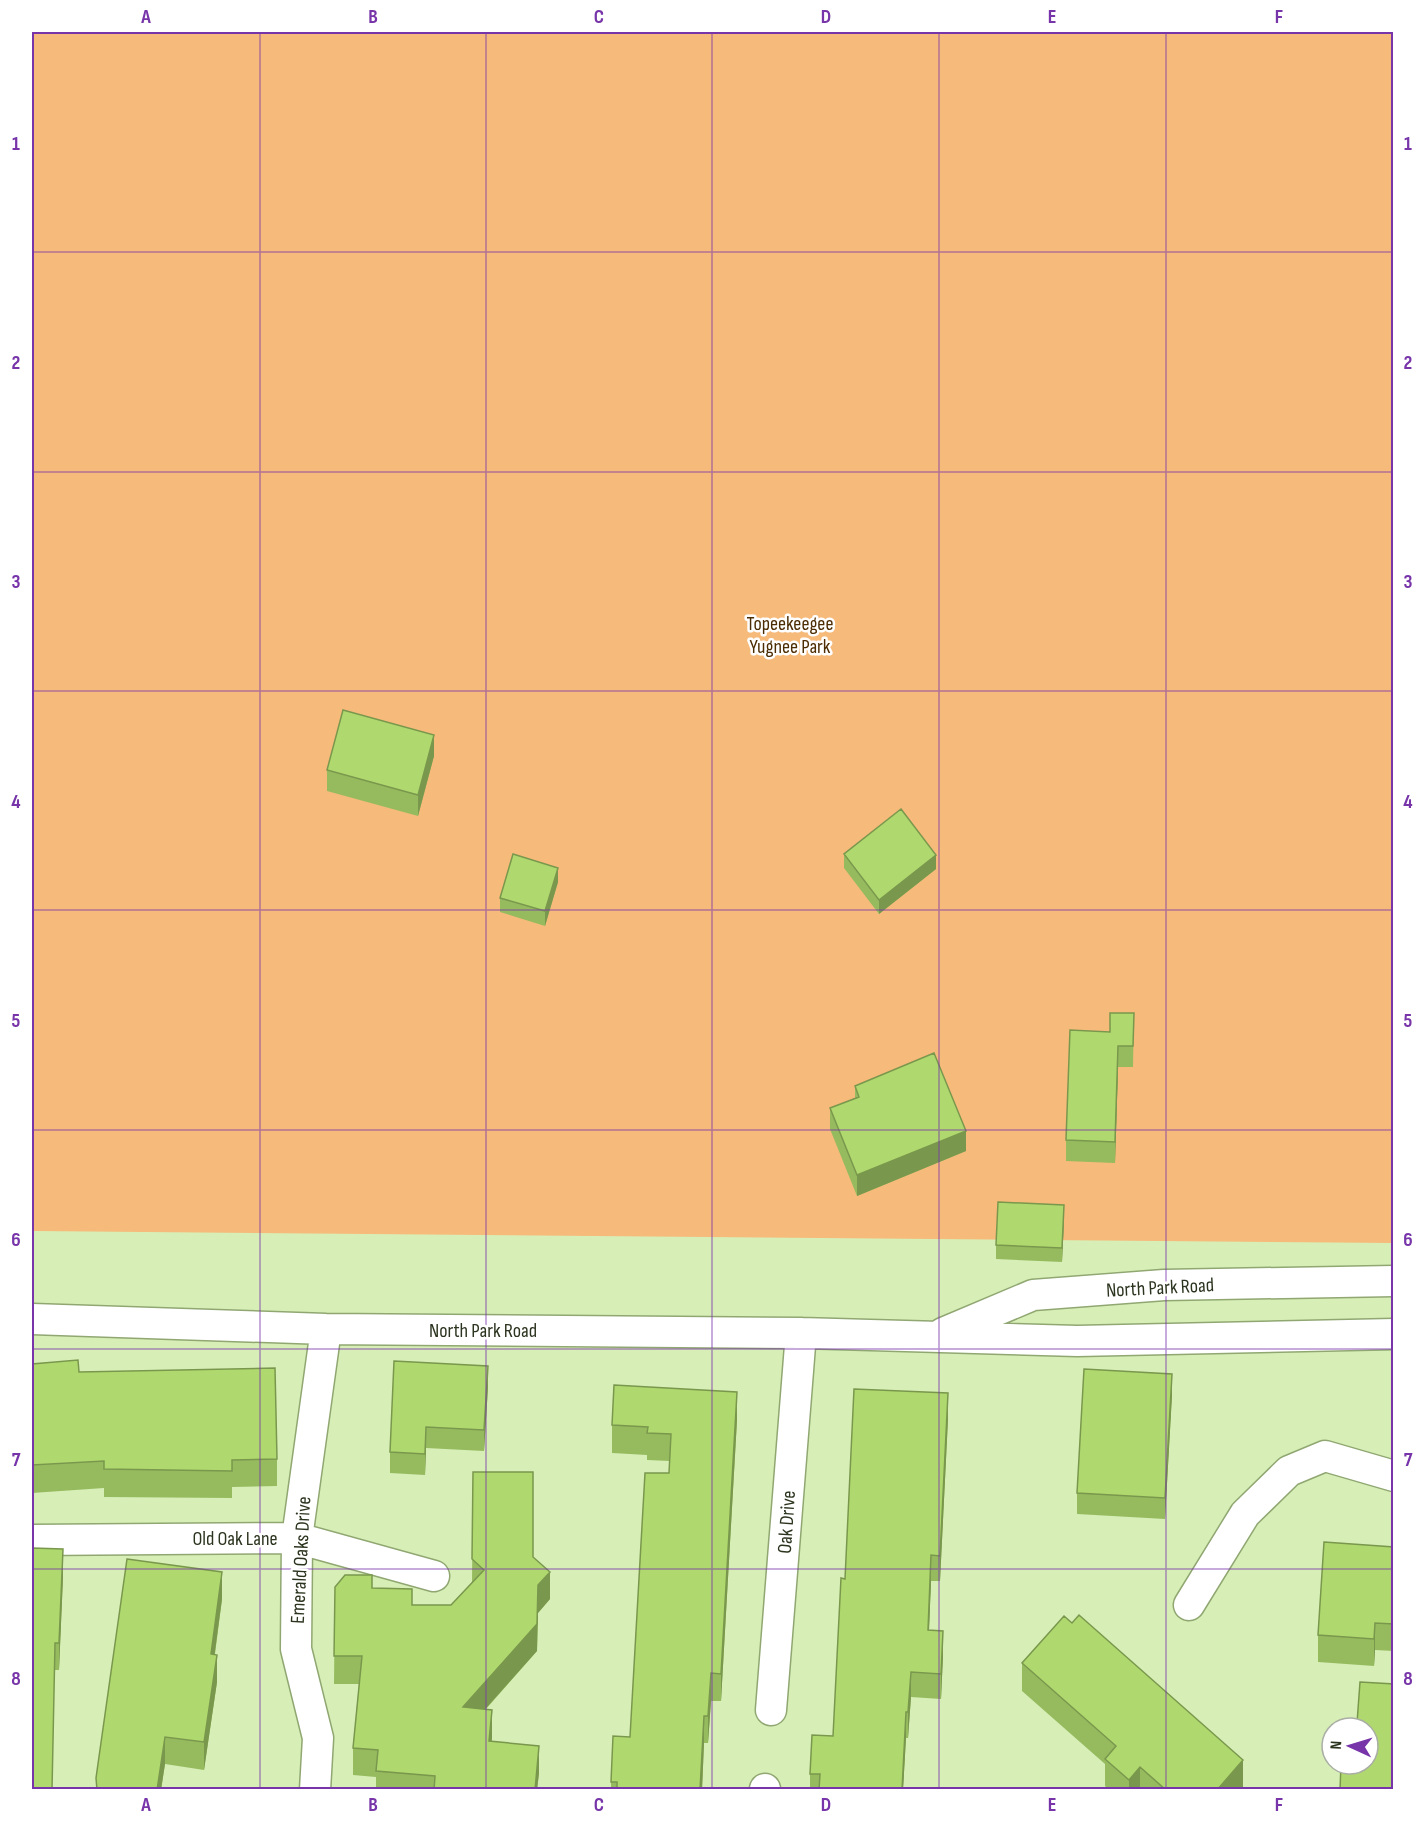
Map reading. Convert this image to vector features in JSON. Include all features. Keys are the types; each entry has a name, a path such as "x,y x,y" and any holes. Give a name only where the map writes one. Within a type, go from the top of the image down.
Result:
{"street":[{"name":"North Park Road","path":"935,1337 1033,1295 1164,1285 1394,1281"},
{"name":"North Park Road","path":"32,1319 326,1329 801,1333 1077,1341 1394,1334"},
{"name":"Emerald Oaks Drive","path":"315,1790 318,1738 296,1649 297,1538 326,1329"},
{"name":"Oak Drive","path":"771,1710 801,1333"},
{"path":"1189,1605 1245,1514 1289,1471 1325,1456 1394,1476"},
{"name":"Old Oak Lane","path":"32,1540 297,1538 434,1576"}],"green space":[{"name":"Topeekeegee Yugnee Park","path":"32,32 1393,32 1393,1243 32,1231"}],"building":[{"path":"343,710 434,735 418,795 327,770"},
{"path":"901,809 936,855 879,900 844,854"},
{"path":"513,854 558,868 545,911 500,898"},
{"path":"1110,1013 1134,1013 1133,1046 1118,1046 1115,1142 1066,1140 1070,1030 1110,1032"},
{"path":"934,1053 966,1131 857,1175 830,1108 859,1097 855,1086"},
{"path":"998,1202 1064,1205 1062,1248 996,1245"},
{"path":"78,1360 79,1372 275,1368 277,1459 232,1460 232,1471 104,1469 104,1461 32,1465 32,1364"},
{"path":"394,1361 488,1366 484,1430 426,1427 425,1454 390,1452"},
{"path":"1084,1369 1172,1374 1165,1498 1077,1493"},
{"path":"614,1385 737,1392 721,1674 711,1673 708,1716 704,1716 700,1790 617,1790 617,1782 611,1782 613,1736 630,1737 645,1473 669,1473 671,1434 647,1433 648,1427 612,1425"},
{"path":"854,1389 948,1393 940,1556 931,1555 928,1630 943,1631 941,1674 911,1672 908,1712 906,1712 902,1790 819,1790 820,1774 810,1774 812,1735 833,1736 841,1578 845,1579"},
{"path":"473,1472 533,1472 533,1557 550,1572 538,1585 537,1624 463,1707 492,1710 489,1741 539,1746 535,1790 434,1790 435,1776 376,1771 378,1750 353,1748 362,1656 334,1656 335,1587 345,1575 372,1575 372,1588 412,1589 412,1605 451,1605 484,1570 472,1559"},
{"path":"1324,1542 1394,1547 1394,1624 1375,1623 1374,1639 1318,1635"},
{"path":"32,1548 63,1549 59,1643 55,1643 52,1790 32,1790"},
{"path":"127,1559 222,1572 211,1654 217,1655 204,1742 165,1737 157,1790 97,1790 96,1778"},
{"path":"1079,1615 1243,1760 1217,1790 1166,1790 1140,1767 1129,1780 1105,1759 1116,1746 1022,1663 1064,1616 1072,1623"},
{"path":"1360,1682 1394,1684 1394,1790 1340,1790 1341,1776 1380,1776 1380,1716 1358,1716"}]}
